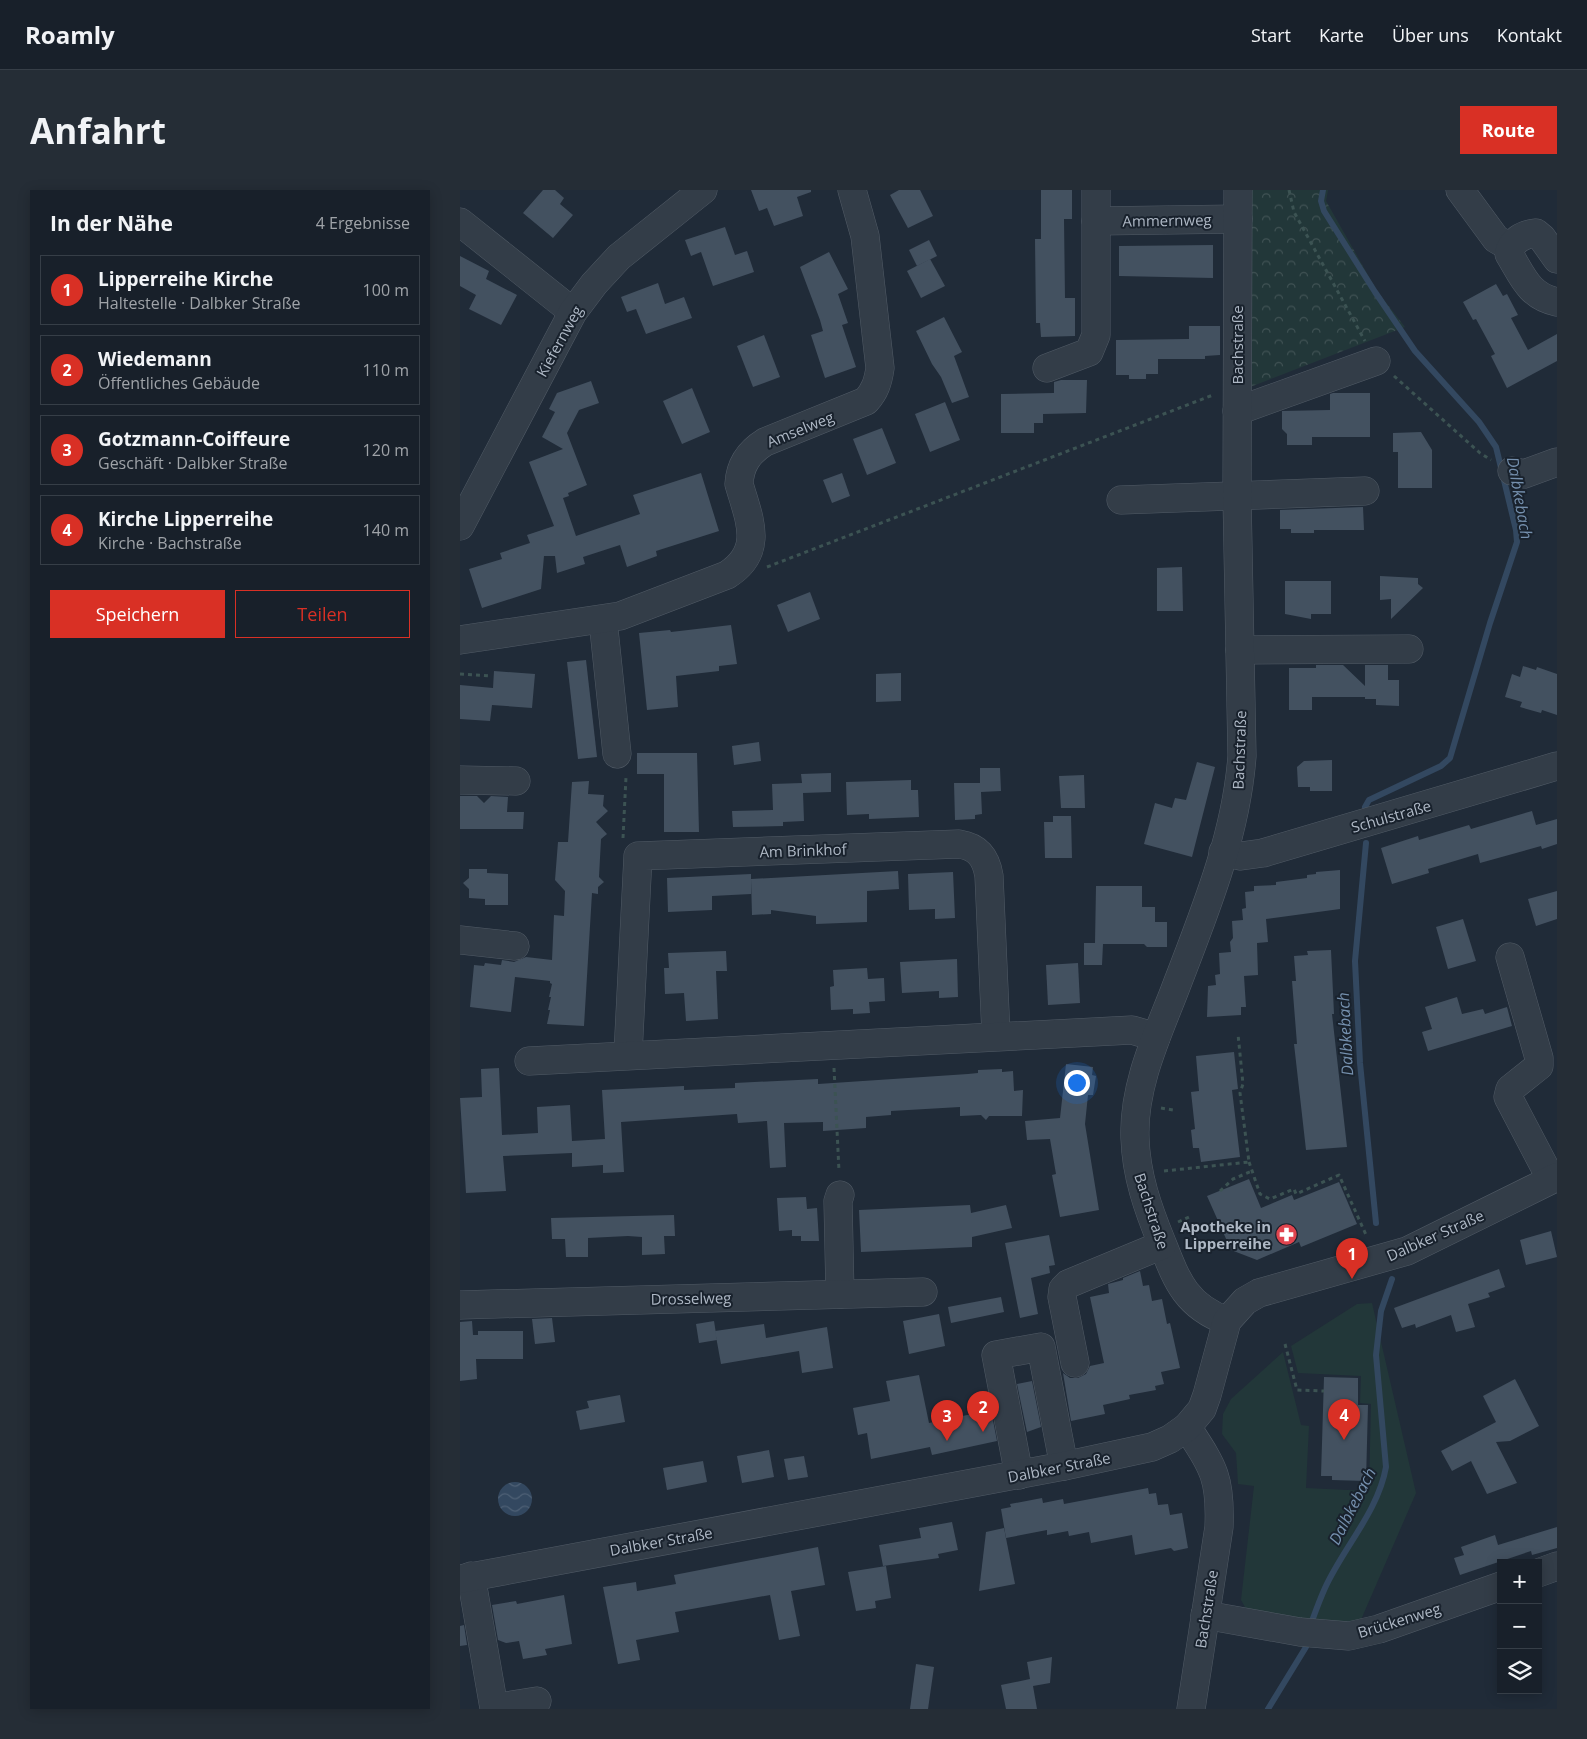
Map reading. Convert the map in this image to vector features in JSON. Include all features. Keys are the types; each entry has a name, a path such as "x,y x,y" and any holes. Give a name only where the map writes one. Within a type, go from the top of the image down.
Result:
{"street":[{"name":"Kiefernweg","path":"460,526 573,312 594,284 619,257 702,190"},
{"name":"Amselweg","path":"745,559 752,538 740,475 744,462 753,450 765,442 866,401 874,392 879,379 880,368 865,236 852,190"},
{"path":"1047,368 1089,352 1096,335 1096,190"},
{"name":"Bachstraße","path":"1227,1321 1214,1316 1188,1298 1177,1280 1142,1192 1134,1135 1144,1072 1205,911 1223,852 1239,786 1242,756 1237,496 1238,190"},
{"path":"1460,190 1496,239 1510,247"},
{"name":"Ammernweg","path":"1096,221 1238,219"},
{"path":"460,222 573,312"},
{"path":"1557,259 1542,238 1536,233 1529,233 1514,242 1510,247 1509,254 1532,291 1539,296 1557,302"},
{"path":"1237,398 1376,360"},
{"path":"1512,471 1524,474 1557,462"},
{"path":"1121,500 1365,491"},
{"path":"460,640 620,616 727,575 745,559"},
{"path":"603,620 617,754"},
{"path":"1240,650 1409,649"},
{"name":"Schulstraße","path":"1223,852 1241,856 1264,853 1557,766"},
{"path":"460,780 516,782"},
{"name":"Am Brinkhof","path":"638,856 959,844 971,846 983,856 987,864 989,876 996,1035"},
{"path":"628,1054 638,856"},
{"path":"460,940 515,946"},
{"name":"Dalbker Straße","path":"466,1577 1019,1475 1152,1447 1170,1439 1188,1427 1202,1409 1227,1321 1245,1301 1259,1293 1407,1251 1554,1178 1508,1096 1510,1089 1539,1066 1540,1058 1510,957"},
{"path":"529,1060 996,1035 1132,1030 1156,1037"},
{"path":"840,1195 838,1201 840,1294"},
{"path":"1075,1363 1062,1297 1063,1289 1068,1284 1162,1245"},
{"name":"Drosselweg","path":"460,1304 923,1292"},
{"path":"1019,1475 996,1355 1041,1346 1064,1466"},
{"name":"Bachstraße","path":"1188,1427 1211,1464 1217,1481 1220,1502 1191,1709"},
{"path":"1542,1572 1557,1566"},
{"path":"466,1577 494,1708 537,1701"},
{"name":"Brückenweg","path":"1205,1615 1300,1632 1349,1636 1386,1627 1497,1587"}],"path":[{"path":"1289,190 1294,212 1330,282 1376,360 1480,453"},
{"path":"745,559 770,568 1237,398"},
{"path":"460,674 490,676"},
{"path":"617,754 626,774 623,844 638,856"},
{"path":"1238,1034 1243,1084 1240,1093 1249,1162 1260,1194 1270,1199 1294,1189 1296,1194 1339,1175 1370,1244"},
{"path":"833,1045 840,1195"},
{"path":"1175,1170 1249,1162"},
{"path":"1220,1191 1233,1179 1252,1171"},
{"path":"1285,1344 1297,1390 1324,1391"}],"green space":[{"path":"1245,190 1328,190 1326,201 1377,291 1405,327 1245,389"},
{"path":"1372,1303 1416,1493 1360,1622 1334,1627 1249,1614 1241,1600 1254,1486 1238,1484 1236,1453 1222,1434 1223,1414 1231,1399 1283,1352 1301,1425 1309,1426 1306,1488 1369,1491 1371,1404 1360,1403 1361,1376 1298,1373 1291,1346 1357,1304"}],"water":[{"path":"515,1482 522,1483 527,1487 531,1492 531,1506 527,1511 522,1515 515,1516 508,1515 503,1511 499,1506 498,1499 499,1492 503,1487 508,1483"}],"building":[{"path":"543,190 555,190 564,198 560,204 573,215 553,238 523,213"},
{"path":"751,190 811,190 811,192 797,197 803,216 774,226 767,208 759,211"},
{"path":"899,190 920,190 933,216 908,228 890,195"},
{"path":"1041,190 1072,190 1072,219 1064,219 1065,298 1075,298 1075,336 1041,337 1040,323 1036,323 1035,239 1041,239"},
{"path":"725,227 735,255 747,251 754,272 713,286 701,252 691,256 685,240"},
{"path":"929,240 937,256 917,266 909,250"},
{"path":"1213,245 1213,278 1119,276 1119,246"},
{"path":"829,252 848,289 838,294 848,323 842,325 856,367 825,378 811,335 823,331 800,267"},
{"path":"460,256 489,271 486,279 517,295 501,325 469,309 476,295 460,286"},
{"path":"930,259 945,286 921,298 907,271"},
{"path":"658,283 665,304 684,297 692,318 646,334 636,309 627,312 621,297"},
{"path":"1496,284 1503,296 1507,294 1518,315 1511,318 1528,350 1557,334 1557,361 1507,388 1491,356 1495,354 1476,319 1473,320 1463,302"},
{"path":"944,317 962,352 954,356 969,397 952,403 941,377 932,364 916,331"},
{"path":"1189,326 1220,326 1220,355 1205,356 1205,359 1158,359 1158,374 1146,374 1146,379 1129,379 1129,375 1116,375 1116,340 1189,339"},
{"path":"764,335 780,377 753,387 737,346"},
{"path":"1061,380 1087,380 1086,413 1043,414 1043,423 1034,423 1034,433 1001,433 1001,394 1054,393 1054,382"},
{"path":"591,381 599,403 579,410 567,433 587,485 568,493 569,496 563,498 576,536 640,514 633,495 701,473 719,531 656,551 657,556 627,567 620,545 583,557 585,564 557,573 555,556 544,556 541,589 482,608 469,569 502,559 500,553 530,543 527,535 554,526 529,462 563,449 542,437 555,412 549,409 557,393"},
{"path":"692,388 710,432 682,444 663,401"},
{"path":"1370,393 1370,437 1312,437 1312,445 1287,445 1287,434 1282,429 1282,411 1330,410 1330,394"},
{"path":"945,402 960,440 930,452 915,414"},
{"path":"882,428 896,463 867,475 853,439"},
{"path":"1421,432 1432,450 1432,488 1398,488 1398,452 1393,452 1393,433"},
{"path":"842,473 850,496 832,503 823,480"},
{"path":"1363,507 1364,530 1314,530 1314,533 1291,533 1291,529 1280,529 1280,510"},
{"path":"1182,567 1183,611 1157,611 1157,568"},
{"path":"1380,576 1418,578 1418,584 1423,588 1391,619 1391,599 1380,600"},
{"path":"1285,581 1331,581 1331,614 1311,614 1311,619 1285,614"},
{"path":"810,592 820,619 788,632 777,605"},
{"path":"731,625 737,664 719,666 719,671 676,676 678,707 647,710 639,633 670,630 671,632"},
{"path":"586,660 597,757 578,759 567,662"},
{"path":"1316,665 1343,665 1365,686 1365,665 1388,665 1388,680 1399,680 1399,706 1376,705 1376,699 1365,699 1365,697 1312,697 1312,710 1289,710 1289,668 1316,668"},
{"path":"1523,666 1536,670 1537,667 1557,674 1557,715 1542,710 1541,713 1520,707 1522,702 1505,697 1512,674 1520,677"},
{"path":"494,671 535,674 532,708 492,705 490,721 460,719 460,685 493,688"},
{"path":"901,673 901,701 876,702 876,674"},
{"path":"759,742 761,761 734,765 732,746"},
{"path":"637,753 697,753 699,832 664,832 664,774 637,774"},
{"path":"1332,760 1332,791 1310,791 1310,787 1298,787 1297,767 1304,761"},
{"path":"1197,762 1215,767 1192,857 1144,844 1155,803 1172,808 1175,798 1186,800"},
{"path":"980,768 1000,768 1001,791 981,792 982,814 975,815 975,819 955,820 954,783 980,783"},
{"path":"831,773 831,792 803,793 804,821 783,822 783,826 733,827 732,811 773,810 772,784 802,783 801,774"},
{"path":"1084,775 1085,808 1061,808 1059,776"},
{"path":"911,780 911,790 918,790 919,817 869,819 869,814 847,815 846,782"},
{"path":"589,781 588,794 604,795 603,806 608,811 596,822 607,834 601,839 599,877 604,882 598,887 598,894 592,893 584,1026 547,1024 552,984 550,981 515,977 511,1012 470,1007 474,965 484,966 485,963 501,965 502,960 514,962 526,957 552,960 554,915 564,916 565,891 555,880 558,842 568,842 572,782"},
{"path":"460,796 477,796 484,803 491,796 508,797 507,812 524,812 523,829 460,829"},
{"path":"1532,811 1536,825 1557,819 1557,844 1542,849 1541,846 1480,863 1478,854 1428,869 1429,873 1392,884 1381,848 1418,836 1419,840 1469,825 1471,829"},
{"path":"1053,816 1071,816 1072,858 1045,858 1044,822 1053,822"},
{"path":"469,869 487,869 487,873 508,874 508,905 485,905 485,899 469,898 469,889 463,883 469,878"},
{"path":"1340,870 1340,909 1266,919 1268,942 1257,943 1258,975 1244,976 1246,1007 1241,1007 1241,1015 1207,1017 1208,986 1216,985 1215,975 1220,974 1219,953 1231,952 1230,942 1233,938 1232,921 1243,920 1242,909 1246,908 1245,892 1254,891 1254,886 1276,885 1276,882 1307,878 1307,875 1316,874 1316,872"},
{"path":"898,871 899,889 867,891 867,922 816,924 816,916 771,910 771,914 752,915 751,879"},
{"path":"953,872 955,918 935,919 935,909 909,910 908,874"},
{"path":"751,874 751,894 712,896 712,910 668,912 667,878"},
{"path":"1096,886 1142,886 1142,907 1155,907 1155,922 1167,922 1167,947 1147,947 1144,944 1103,944 1102,965 1084,965 1084,943 1095,943"},
{"path":"1557,891 1557,919 1536,926 1528,899"},
{"path":"1463,919 1476,961 1448,969 1436,927"},
{"path":"1331,950 1334,1014 1332,1014 1347,1147 1306,1150 1294,1044 1297,1044 1292,981 1296,981 1294,956 1308,955 1307,951"},
{"path":"726,951 727,971 716,971 718,1019 686,1021 684,993 665,994 664,968 669,968 668,953"},
{"path":"957,959 958,997 939,998 939,991 902,993 900,962"},
{"path":"1078,963 1080,1003 1048,1005 1046,965"},
{"path":"867,968 868,979 884,978 885,1001 869,1002 870,1013 853,1014 853,1009 831,1010 830,987 834,986 833,970"},
{"path":"1457,997 1462,1014 1483,1009 1485,1014 1507,1007 1512,1026 1428,1051 1422,1032 1432,1029 1425,1007"},
{"path":"1234,1052 1238,1089 1232,1090 1240,1157 1201,1162 1199,1148 1193,1148 1191,1130 1195,1129 1191,1092 1199,1091 1196,1056"},
{"path":"1066,1064 1093,1067 1092,1075 1096,1076 1093,1095 1088,1095 1085,1124 1099,1210 1060,1217 1052,1175 1056,1174 1050,1139 1027,1140 1025,1121 1060,1118"},
{"path":"499,1068 502,1135 538,1133 537,1107 570,1105 572,1141 605,1139 602,1090 684,1086 684,1090 735,1088 735,1083 818,1079 818,1084 968,1074 978,1073 978,1070 1002,1069 1002,1072 1013,1071 1014,1091 1023,1090 1022,1116 989,1116 986,1120 981,1115 960,1116 960,1107 891,1111 891,1115 866,1117 866,1128 823,1131 823,1122 784,1123 786,1167 770,1168 767,1121 738,1123 737,1114 621,1122 624,1172 603,1173 603,1165 572,1167 572,1153 503,1156 506,1191 466,1193 460,1098 482,1097 481,1069"},
{"path":"1249,1179 1261,1208 1292,1195 1294,1200 1339,1182 1357,1224 1301,1247 1299,1242 1257,1260 1231,1250 1207,1196"},
{"path":"806,1197 807,1209 817,1208 819,1241 801,1241 801,1236 792,1236 792,1230 779,1231 777,1198"},
{"path":"970,1205 971,1213 1006,1205 1012,1228 972,1237 972,1247 861,1252 859,1210"},
{"path":"674,1215 675,1236 664,1236 665,1254 642,1255 642,1237 628,1236 588,1238 588,1257 566,1257 565,1239 552,1239 551,1218"},
{"path":"1551,1231 1557,1257 1526,1265 1520,1240"},
{"path":"1049,1235 1055,1265 1049,1266 1050,1273 1031,1278 1038,1314 1020,1318 1005,1243"},
{"path":"1499,1269 1505,1287 1488,1293 1490,1297 1468,1304 1475,1327 1456,1332 1451,1315 1416,1328 1415,1324 1402,1328 1394,1308"},
{"path":"1140,1271 1143,1286 1149,1285 1152,1301 1162,1299 1167,1324 1170,1323 1180,1368 1161,1372 1164,1384 1155,1386 1156,1390 1129,1395 1130,1399 1103,1405 1105,1414 1071,1421 1063,1373 1070,1378 1078,1378 1086,1374 1090,1366 1104,1363 1090,1297 1109,1293 1108,1284 1123,1280 1123,1278"},
{"path":"1001,1297 1004,1312 951,1323 948,1307"},
{"path":"939,1314 945,1346 909,1354 903,1321"},
{"path":"552,1318 555,1342 535,1344 532,1319"},
{"path":"472,1321 473,1335 478,1335 478,1331 523,1331 523,1359 476,1359 477,1379 460,1381 460,1322"},
{"path":"714,1321 717,1340 699,1343 696,1324"},
{"path":"764,1324 766,1338 827,1327 833,1368 802,1373 799,1351 721,1364 715,1331"},
{"path":"919,1375 929,1423 991,1410 997,1441 932,1455 930,1447 871,1459 867,1433 858,1435 853,1408 890,1401 886,1381"},
{"path":"1324,1377 1358,1378 1358,1405 1368,1405 1366,1481 1332,1480 1332,1476 1321,1476"},
{"path":"1515,1379 1539,1426 1510,1441 1496,1442 1517,1483 1487,1494 1471,1461 1452,1471 1441,1451 1496,1422 1483,1396"},
{"path":"1032,1381 1041,1427 1027,1432 1017,1384"},
{"path":"620,1395 625,1422 580,1430 576,1411 589,1408 587,1401"},
{"path":"769,1450 774,1477 742,1483 737,1456"},
{"path":"804,1456 808,1477 788,1480 784,1459"},
{"path":"703,1461 707,1482 667,1490 663,1468"},
{"path":"1148,1488 1149,1494 1156,1493 1158,1505 1168,1504 1170,1515 1182,1513 1188,1548 1174,1551 1171,1548 1135,1555 1132,1535 1091,1543 1089,1532 1069,1536 1068,1531 1047,1535 1047,1530 1006,1538 1001,1509 1011,1507 1010,1504 1042,1498 1043,1503 1063,1499 1064,1504"},
{"path":"952,1522 958,1550 938,1554 939,1558 883,1566 879,1545 921,1538 919,1528"},
{"path":"1557,1527 1557,1548 1532,1555 1531,1551 1507,1559 1497,1559 1497,1562 1460,1575 1454,1558 1464,1555 1461,1547 1495,1535 1498,1545"},
{"path":"1004,1528 1015,1584 979,1591 986,1532"},
{"path":"818,1547 825,1585 791,1591 800,1636 779,1640 770,1595 675,1612 679,1632 636,1640 640,1660 618,1664 603,1587 636,1582 637,1591 676,1584 674,1575"},
{"path":"886,1566 891,1598 875,1601 876,1608 856,1611 848,1572"},
{"path":"564,1595 572,1644 545,1649 547,1655 523,1659 519,1641 506,1643 498,1640 492,1605 516,1601 517,1604"},
{"path":"464,1625 467,1645 460,1646 460,1626"},
{"path":"1052,1657 1050,1683 1033,1686 1037,1709 1006,1709 1001,1685 1030,1679 1027,1662"},
{"path":"916,1664 934,1667 928,1709 910,1709"}],"waterway":[{"name":"Dalbkebach","path":"1323,190 1321,201 1324,211 1375,292 1415,351 1479,422 1496,447 1516,530 1517,542 1490,623 1450,758 1441,766 1369,800 1365,807"},
{"name":"Dalbkebach","path":"1366,843 1355,961 1360,1063 1376,1223"},
{"name":"Dalbkebach","path":"1312,1621 1332,1573 1376,1499 1386,1467 1376,1355 1381,1311 1392,1279"},
{"name":"Dalbkebach","path":"1268,1709 1306,1647"}],"place":[{"name":"Apotheke in Lipperreihe","path":"1287,1235"},
{"name":"Lipperreihe Kirche","path":"1352,1279"},
{"name":"Wiedemann","path":"983,1432"},
{"name":"Kirche Lipperreihe","path":"1344,1440"},
{"name":"Gotzmann-Coiffeure","path":"947,1441"}]}
